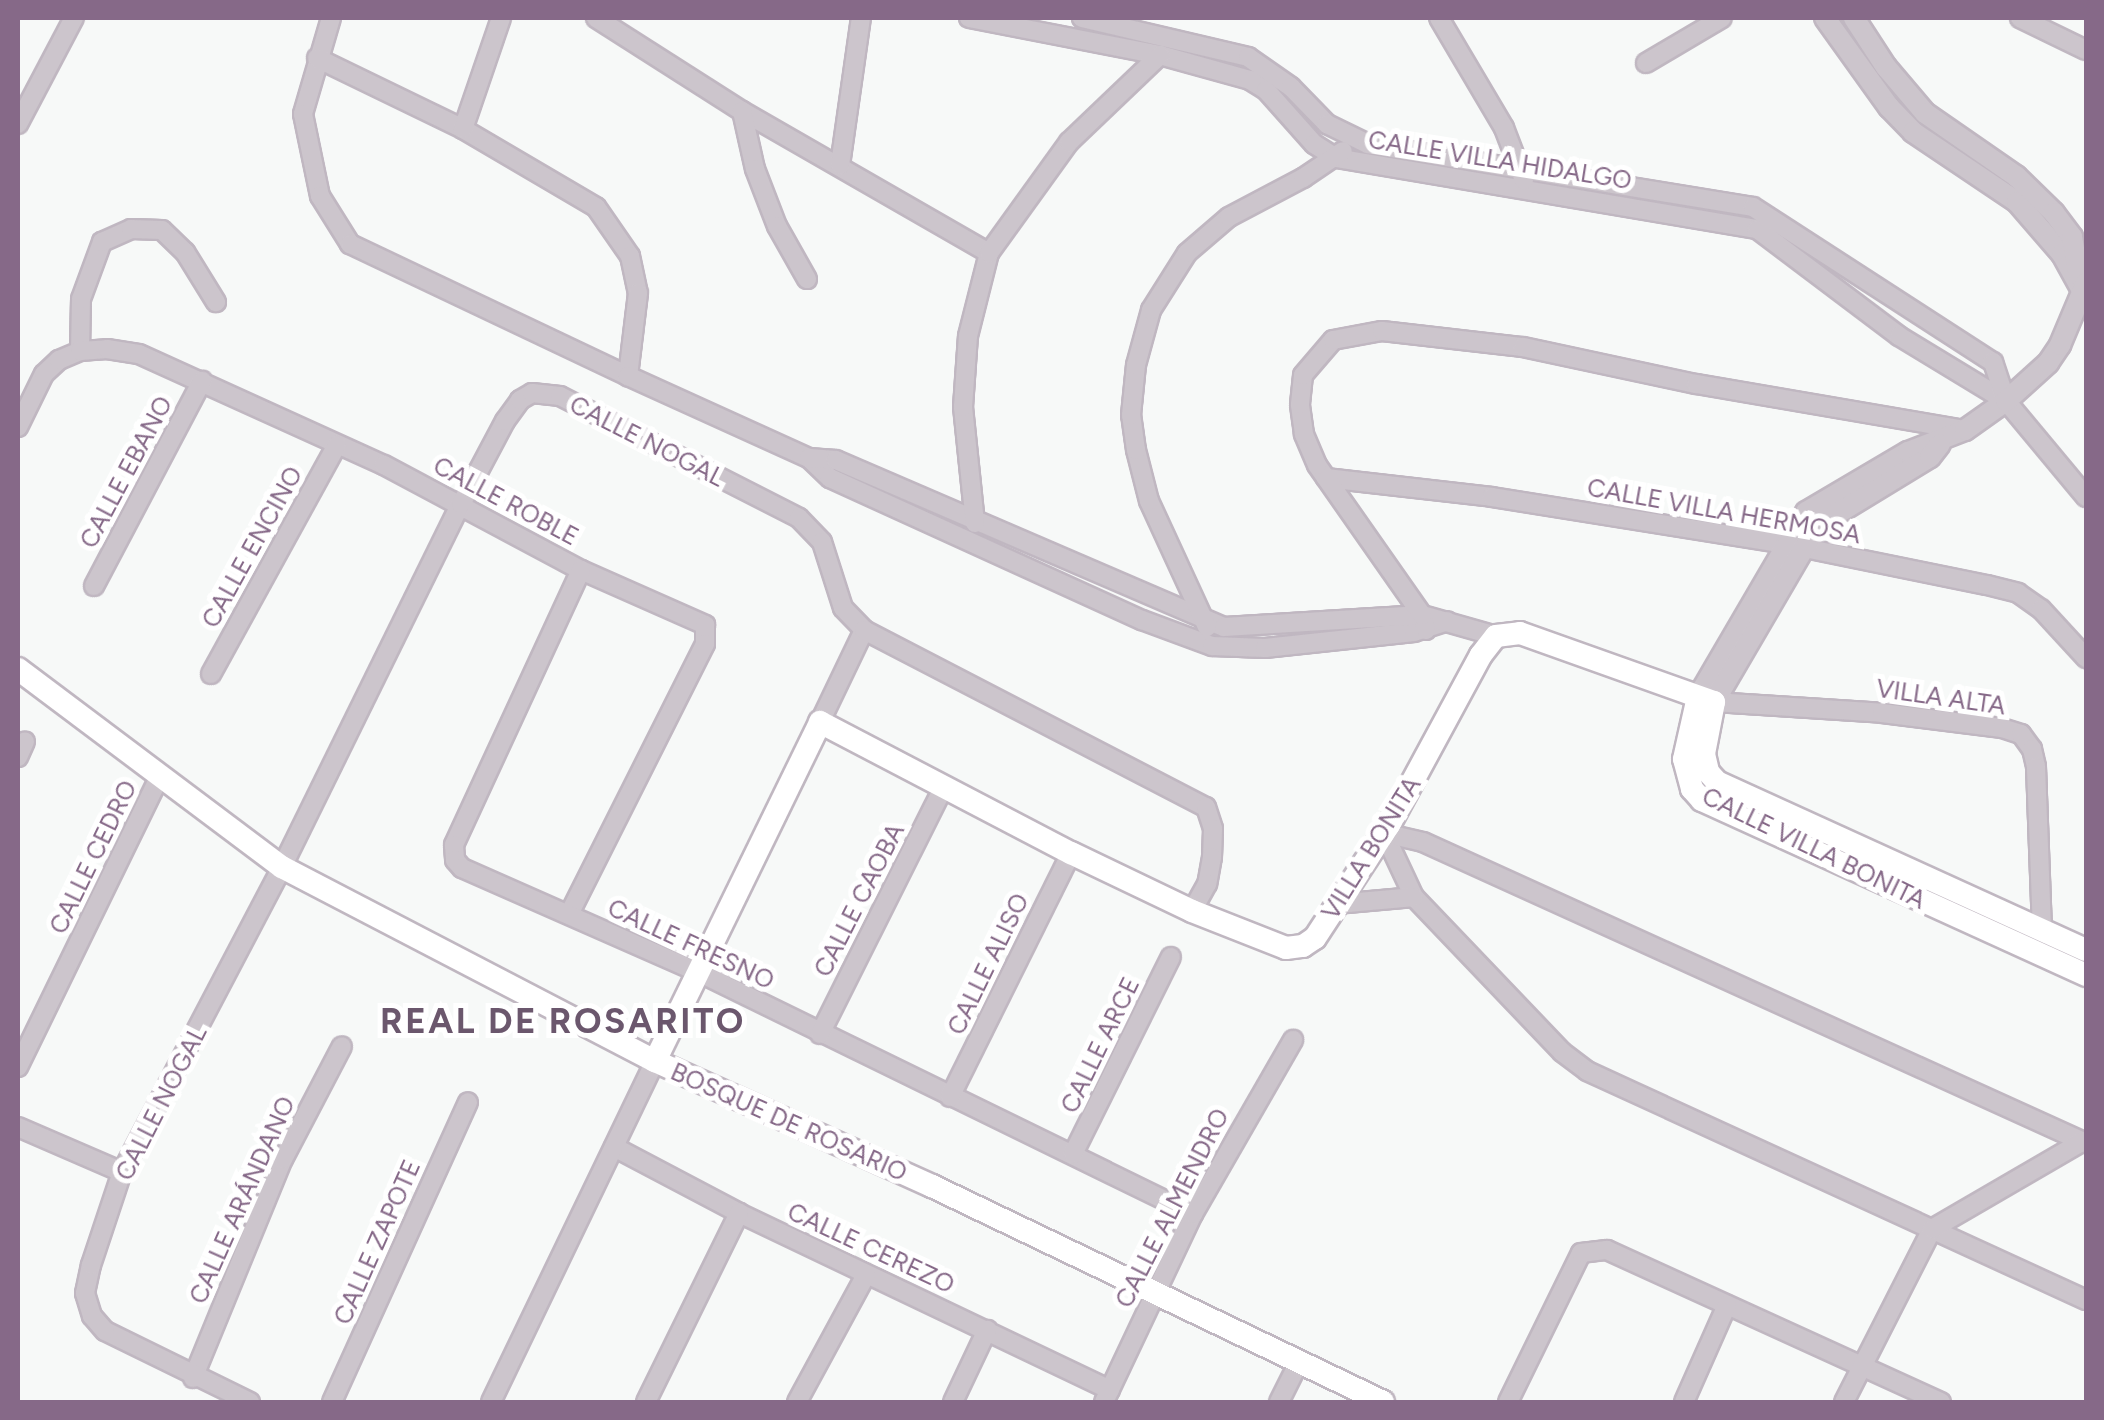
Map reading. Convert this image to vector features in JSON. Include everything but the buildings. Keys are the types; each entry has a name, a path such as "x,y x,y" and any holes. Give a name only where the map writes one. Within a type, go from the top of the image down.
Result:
{"main road":[{"path":"1496,636 1520,633 1706,699"},
{"name":"VILLA BONITA","path":"820,722 1192,912 1286,948 1303,946 1315,938 1384,833 1481,655 1496,636"},
{"name":"BOSQUE DE ROSARIO","path":"18,670 282,867 654,1061 1154,1292 1377,1401"},
{"name":"CALLE VILLA BONITA","path":"1706,699 1704,754 1708,772 1717,782 2086,950"},
{"name":"CALLE VILLA BONITA","path":"1706,699 1684,759 1692,789 1702,800 2086,975"},
{"path":"654,1061 820,722"}],"street":[{"path":"20,112 74,18"},
{"path":"331,18 303,114 320,196 350,244 809,458 830,478 934,527 1142,620 1212,646 1265,648 1424,622"},
{"path":"463,130 501,18"},
{"path":"596,18 742,111 990,253"},
{"path":"840,165 861,18"},
{"name":"CALLE VILLA HIDALGO","path":"969,18 1030,24 1250,80 1266,90 1314,144 1336,158 1757,229 1899,336 2006,401 2086,497"},
{"name":"CALLE VILLA HIDALGO","path":"1082,18 1248,57 1291,87 1327,124 1354,140 1523,171 1719,199 1770,215 1993,362 2006,401"},
{"path":"1439,18 1504,128 1523,171 1526,190"},
{"path":"1646,63 1722,18"},
{"path":"1825,18 1889,107 1912,132 2017,202 2062,254 2085,289"},
{"path":"1854,18 1886,67 1925,114 2016,176 2054,214 2072,237 2085,289"},
{"path":"2020,18 2086,50"},
{"path":"974,523 963,408 968,336 990,253 1069,142 1160,55"},
{"path":"317,58 463,130 596,208 630,256 638,292 628,376"},
{"path":"742,111 771,212 807,279"},
{"path":"1212,646 1206,622 1149,501 1136,450 1131,415 1136,365 1146,328 1168,278 1188,253 1228,217 1336,158 1354,140"},
{"path":"18,428 44,374 59,360 80,351 81,298 102,242 130,228 162,230 185,252 216,302"},
{"name":"CALLE VILLA BONITA","path":"1706,699 1793,546 1832,513 1930,457 1942,442 2006,401 2048,364 2085,289"},
{"path":"1424,622 1326,478 1304,434 1300,404 1303,375 1333,340 1382,331 1523,347 1696,384 1965,430"},
{"name":"CALLE ROBLE","path":"80,351 107,348 139,354 461,504 581,570 705,625 708,635 570,914"},
{"name":"CALLE EBANO","path":"94,586 202,382"},
{"name":"CALLE NOGAL","path":"250,1402 105,1332 92,1316 86,1292 91,1265 122,1172 282,867 461,504 520,400 532,393 560,396 799,518 822,542 843,608 864,630"},
{"name":"CALLE ENCINO","path":"211,674 337,445"},
{"path":"809,458 836,460 974,523 1206,622 1229,628 1448,621 1496,636"},
{"name":"CALLE VILLA HERMOSA","path":"1326,478 1492,497 1793,546 2018,593 2041,608 2086,658"},
{"name":"CALLE FRESNO","path":"581,570 454,845 455,860 462,868 698,972 1193,1214"},
{"path":"820,722 864,630 1206,807 1213,830 1212,857 1207,884 1192,912"},
{"name":"VILLA ALTA","path":"1706,699 1882,713 2002,728 2020,734 2032,749 2036,766 2042,932"},
{"name":"CALLE CEDRO","path":"18,1067 160,776"},
{"name":"CALLE CAOBA","path":"820,1034 943,788"},
{"path":"1384,833 1414,897 1562,1052 1587,1071 2086,1300"},
{"path":"1384,833 1423,842 2085,1142"},
{"name":"CALLE ALISO","path":"950,1098 1071,852"},
{"path":"1337,904 1414,897"},
{"name":"CALLE ARCE","path":"1073,1154 1172,957"},
{"name":"CALLE ALMENDRO","path":"1107,1396 1193,1214 1293,1040"},
{"name":"CALLE ARÁNDANO","path":"194,1378 283,1159 342,1046"},
{"path":"491,1402 654,1061"},
{"name":"CALLE ZAPOTE","path":"332,1402 468,1102"},
{"path":"18,1127 122,1172"},
{"path":"1844,1402 1932,1229 2085,1142"},
{"name":"CALLE CEREZO","path":"614,1147 739,1213 987,1330 1107,1396"},
{"path":"646,1402 739,1213"},
{"path":"1508,1402 1581,1253 1608,1250 1941,1402"},
{"path":"796,1402 866,1275"},
{"path":"1684,1402 1727,1305"},
{"path":"953,1402 987,1330"},
{"path":"1279,1402 1299,1362"}],"district":[{"name":"REAL DE ROSARITO","path":"563,1021"}]}
